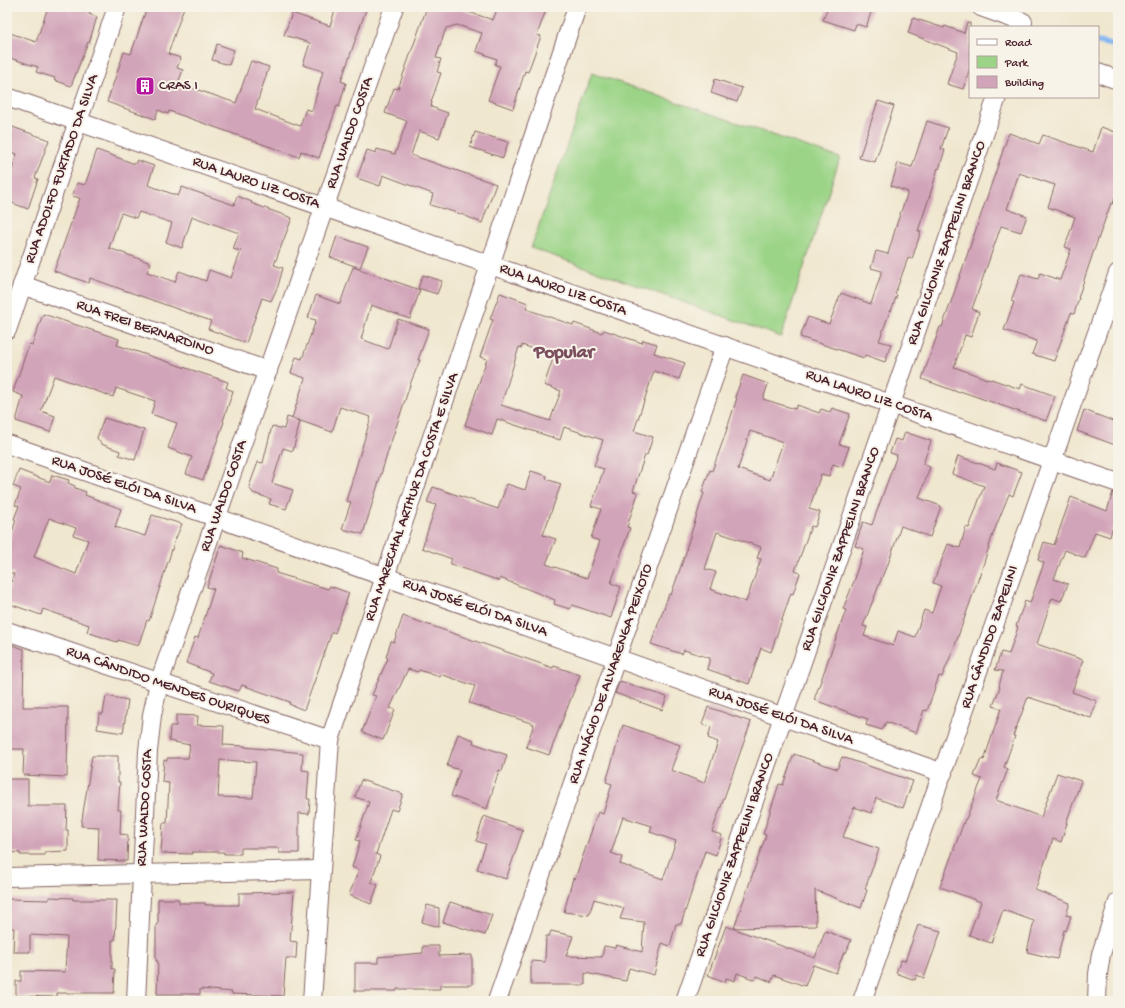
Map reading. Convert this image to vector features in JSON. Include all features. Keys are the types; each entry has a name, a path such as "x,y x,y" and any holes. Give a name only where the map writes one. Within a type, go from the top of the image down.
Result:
{"street":[{"name":"RUA ADOLFO FURTADO DA SILVA","path":"7,330 116,7"},
{"name":"RUA WALDO COSTA","path":"136,1001 148,751 152,715 159,683 394,7"},
{"name":"RUA MARECHAL ARTHUR DA COSTA E SILVA","path":"312,1001 330,740 577,7"},
{"path":"982,7 1024,19"},
{"path":"1099,73 1118,80"},
{"name":"RUA LAURO LIZ COSTA","path":"7,96 1118,483"},
{"name":"RUA GILCIONIR ZAPPELINI BRANCO","path":"685,1001 997,98"},
{"name":"RUA CÂNDIDO ZAPELINI","path":"862,1001 1118,273"},
{"name":"RUA FREI BERNARDINO","path":"22,285 268,371"},
{"name":"RUA INÁCIO DE ALVARENGA PEIXOTO","path":"497,1001 725,346"},
{"name":"RUA JOSÉ ELÓI DA SILVA","path":"7,444 943,772"},
{"name":"RUA CÂNDIDO MENDES OURIQUES","path":"7,631 330,740"},
{"path":"7,877 321,870"},
{"path":"1097,1001 1098,974 1101,954 1118,902"}],"green space":[{"path":"592,73 840,158 781,337 531,248"}],"building":[{"path":"48,7 91,7 89,14 97,17 89,43 88,42 71,86 54,80 55,78 36,72 38,67 7,57 7,32 36,42"},
{"path":"147,7 184,7 168,54 181,58 177,68 183,70 178,83 236,103 251,61 269,67 255,109 300,126 306,109 312,111 323,71 303,65 310,43 284,35 292,13 330,26 336,7 367,7 341,81 346,83 339,107 337,106 319,158 301,151 299,157 169,111 168,114 158,110 155,119 107,102 124,52 131,54"},
{"path":"427,7 453,7 493,20 498,7 547,7 537,35 541,36 528,72 525,71 513,109 488,100 500,66 495,65 497,59 476,51 482,33 457,25 446,28 436,58 441,59 437,72 441,73 431,102 431,107 448,113 439,138 419,131 411,155 496,184 482,223 461,214 430,205 433,194 383,175 380,186 357,178 367,150 376,153 377,149 395,154 407,121 385,113 394,88 398,89"},
{"path":"828,7 873,7 866,27 856,24 854,30 823,20"},
{"path":"913,18 944,28 945,26 964,33 967,23 970,23 969,71 963,89 947,84 958,52 908,33"},
{"path":"217,44 234,50 229,65 212,60"},
{"path":"715,79 742,88 737,102 711,93"},
{"path":"878,101 894,106 875,162 859,158"},
{"path":"927,121 948,128 941,149 945,150 918,231 921,231 912,259 908,258 895,294 897,295 879,341 891,344 885,362 865,355 864,358 800,337 808,317 829,324 841,293 871,304 882,271 871,268 876,251 888,254 908,192 891,186 898,163 912,167"},
{"path":"7,125 49,140 35,178 38,179 28,209 7,201 7,185 17,154 7,151"},
{"path":"1101,127 1118,133 1118,146 1114,159 1118,161 1118,189 1113,204 1111,203 1092,256 1074,314 1071,313 1054,361 1032,354 1037,341 1004,330 1014,302 1011,301 1021,274 1038,279 1040,273 1060,280 1071,249 1065,247 1075,217 1048,207 1055,185 1019,173 1007,209 1027,216 1021,232 1001,226 972,309 979,312 971,337 965,335 954,367 1020,389 1022,384 1055,396 1046,421 922,379 940,327 942,327 951,302 1009,133 1039,144 1043,135 1093,152"},
{"path":"475,132 508,142 503,158 470,147"},
{"path":"97,150 135,164 137,160 154,166 148,185 178,196 182,187 234,205 237,196 252,202 251,203 292,218 274,265 283,268 278,286 271,301 262,298 246,343 208,329 211,321 90,278 89,283 54,271 80,198 72,196 77,183 85,185","holes":["139,212 172,223 166,242 182,248 192,217 239,233 233,249 241,251 231,278 209,270 206,281 179,271 175,282 147,272 151,263 109,248 121,213 136,218"]},
{"path":"337,236 368,247 360,268 330,257"},
{"path":"353,267 420,290 410,319 371,305 361,339 388,349 398,319 429,329 418,360 420,360 389,448 363,534 342,529 351,502 346,501 371,417 340,407 332,432 292,418 305,378 291,373 296,357 302,359 316,320 308,318 316,295 340,304"},
{"path":"423,275 442,281 437,294 418,288"},
{"path":"500,293 528,303 526,309 573,325 574,323 602,333 604,330 642,343 643,340 657,344 654,353 685,363 679,379 654,371 634,431 653,437 647,455 645,455 633,491 638,493 627,527 630,528 611,583 621,587 611,618 572,605 570,609 554,604 555,600 500,578 500,581 450,564 452,559 422,548 436,505 427,502 433,487 498,509 507,484 525,490 531,471 547,476 546,479 561,484 543,535 556,539 546,564 587,578 600,541 591,538 601,509 591,506 604,469 594,466 603,440 564,427 560,440 497,419 492,435 465,425 487,359 480,357 493,320 490,319","holes":["522,345 554,356 544,385 561,391 550,421 501,405 519,347 522,348"]},
{"path":"43,314 119,339 117,345 228,382 226,388 233,391 223,421 224,422 203,480 186,474 192,457 168,448 177,423 151,414 155,401 116,388 113,397 54,376 41,411 55,416 50,432 16,421 23,396 13,392 29,344 32,345"},
{"path":"743,375 768,384 763,399 795,409 797,405 819,413 821,409 830,412 832,408 850,414 839,444 849,447 842,467 833,464 829,476 821,474 809,509 820,512 815,527 811,526 795,571 800,573 793,594 791,593 771,652 761,648 749,684 707,669 710,658 684,650 682,654 651,644 669,594 671,595 687,549 704,493 702,492 710,470 712,471 724,438 737,398 735,397","holes":["750,431 783,442 770,480 738,469","717,532 761,547 757,558 761,559 746,602 710,589 716,572 705,569"]},
{"path":"1084,410 1118,423 1118,446 1077,431"},
{"path":"287,417 300,421 293,451 283,448 272,483 293,490 286,509 269,504 271,499 253,493 249,487 258,462 263,463 272,426 284,429"},
{"path":"104,418 144,430 135,460 119,455 120,451 101,444 97,438"},
{"path":"905,432 931,441 923,464 930,467 919,498 941,506 930,537 901,526 887,567 863,626 867,627 864,636 893,646 898,631 915,637 924,610 932,613 941,586 933,583 948,544 960,548 966,527 969,528 984,486 952,474 958,456 995,469 997,463 1022,472 1013,496 1009,494 993,534 955,645 942,677 939,676 927,711 924,710 916,733 886,722 882,730 866,725 868,719 814,700 846,610 843,609 856,576 864,549 855,546 863,522 872,525 897,455 890,453 895,439 902,441"},
{"path":"19,470 50,482 52,475 69,480 68,483 75,486 75,488 86,492 85,495 121,509 115,527 145,536 152,515 182,524 175,540 149,621 147,620 138,646 118,640 117,642 87,632 89,625 43,609 41,615 7,603 7,594 14,574 7,572 7,548 16,520 14,519 19,506 15,505 21,489 13,486","holes":["49,518 76,528 73,535 88,540 76,574 34,557"]},
{"path":"1113,492 1118,493 1118,531 1112,529 1110,537 1095,532 1085,558 1065,550 1054,579 1068,584 1061,601 1052,598 1037,644 1083,660 1072,692 1097,701 1091,718 1028,697 1013,736 1015,736 1004,767 1008,769 996,800 1041,817 1057,773 1081,781 1061,842 1053,839 1035,890 1070,903 1066,915 1071,916 1066,931 1064,930 1057,959 1027,952 1034,921 1003,910 991,943 969,935 981,902 940,887 965,819 982,779 974,776 981,759 984,760 1001,709 993,706 1000,687 1003,671 995,670 1001,652 1009,654 1018,627 1016,626 1025,601 1030,603 1044,563 1038,560 1044,542 1054,545 1071,497 1107,511"},
{"path":"221,545 243,553 242,558 277,569 276,573 328,589 330,586 349,593 335,633 332,632 304,710 289,704 290,702 242,685 239,691 209,681 212,673 186,663 195,637 198,638 214,589 207,587"},
{"path":"403,616 553,668 554,666 580,675 549,755 526,747 534,724 469,703 475,686 440,674 440,677 419,670 418,672 408,669 390,708 395,710 383,740 362,732 376,696 372,695 388,658 386,657 391,641 394,642"},
{"path":"7,643 24,649 23,707 68,707 67,777 23,775 24,749 7,749"},
{"path":"620,681 667,697 662,710 615,693"},
{"path":"106,696 128,700 123,733 97,729 99,714 103,714"},
{"path":"708,707 751,722 712,832 722,835 716,855 705,851 681,924 676,924 670,946 662,943 654,975 629,968 626,981 585,973 585,985 531,985 531,961 545,962 546,936 549,936 551,931 573,936 566,956 602,957 604,946 615,948 616,945 642,952 644,922 620,919 624,908 594,899 589,915 564,912 573,878 575,879 598,812 603,814 612,784 606,782 623,725 680,745 671,770 704,783 718,742 708,738 711,727 702,724","holes":["623,817 652,826 650,832 676,841 663,879 620,864 622,857 611,853"]},
{"path":"176,715 198,716 197,725 224,726 223,745 303,753 302,770 309,771 307,799 310,799 309,814 299,813 299,853 279,853 279,848 241,848 241,854 224,854 224,852 192,852 192,854 161,853 163,823 167,823 169,783 162,782 164,760 167,761 167,758 188,758 190,745 169,741 170,726 176,726","holes":["220,760 256,762 253,798 218,797"]},
{"path":"458,734 474,740 473,743 507,755 502,771 499,770 487,809 451,796 460,770 447,766"},
{"path":"794,754 837,769 842,757 913,781 903,808 876,798 871,813 854,807 843,837 879,849 865,889 867,890 861,908 815,890 816,926 734,928 766,835 763,834 779,784 783,785"},
{"path":"92,756 118,756 118,782 120,782 118,810 121,810 120,834 128,835 127,861 98,860 99,827 81,826"},
{"path":"7,779 28,779 28,806 67,806 66,830 68,830 68,851 45,852 45,855 20,855 20,853 7,852"},
{"path":"361,780 403,794 397,811 391,809 376,854 380,856 371,882 378,885 371,904 349,895 359,870 352,867 360,841 356,840 369,802 355,797"},
{"path":"484,816 523,830 506,879 477,869 486,844 476,841"},
{"path":"294,892 290,941 297,942 296,958 286,958 283,996 232,994 232,992 200,989 200,994 157,994 158,961 156,961 156,925 158,923 158,899 179,899 179,903 205,903 205,905 239,905 239,893"},
{"path":"49,897 73,898 73,900 117,900 115,940 112,940 112,969 115,969 114,993 57,993 57,997 16,996 16,981 21,981 21,971 65,972 67,937 30,935 30,952 13,952 14,928 7,928 7,899 49,900"},
{"path":"450,902 492,915 485,935 443,922"},
{"path":"427,905 439,908 439,927 422,922"},
{"path":"918,925 941,931 924,978 917,975 915,980 896,973 901,960 905,961"},
{"path":"726,926 815,958 825,931 851,940 846,953 844,952 836,973 813,965 805,986 774,975 771,982 757,976 755,980 737,973 735,981 726,978 725,982 708,975"},
{"path":"423,946 439,946 439,956 472,955 472,985 440,985 440,989 355,991 355,963 378,963 378,957 423,953"}],"waterway":[{"path":"1099,42 1118,46"}],"place":[{"name":"CRAS I","path":"145,86"}],"district":[{"name":"Popular","path":"564,353"}]}
